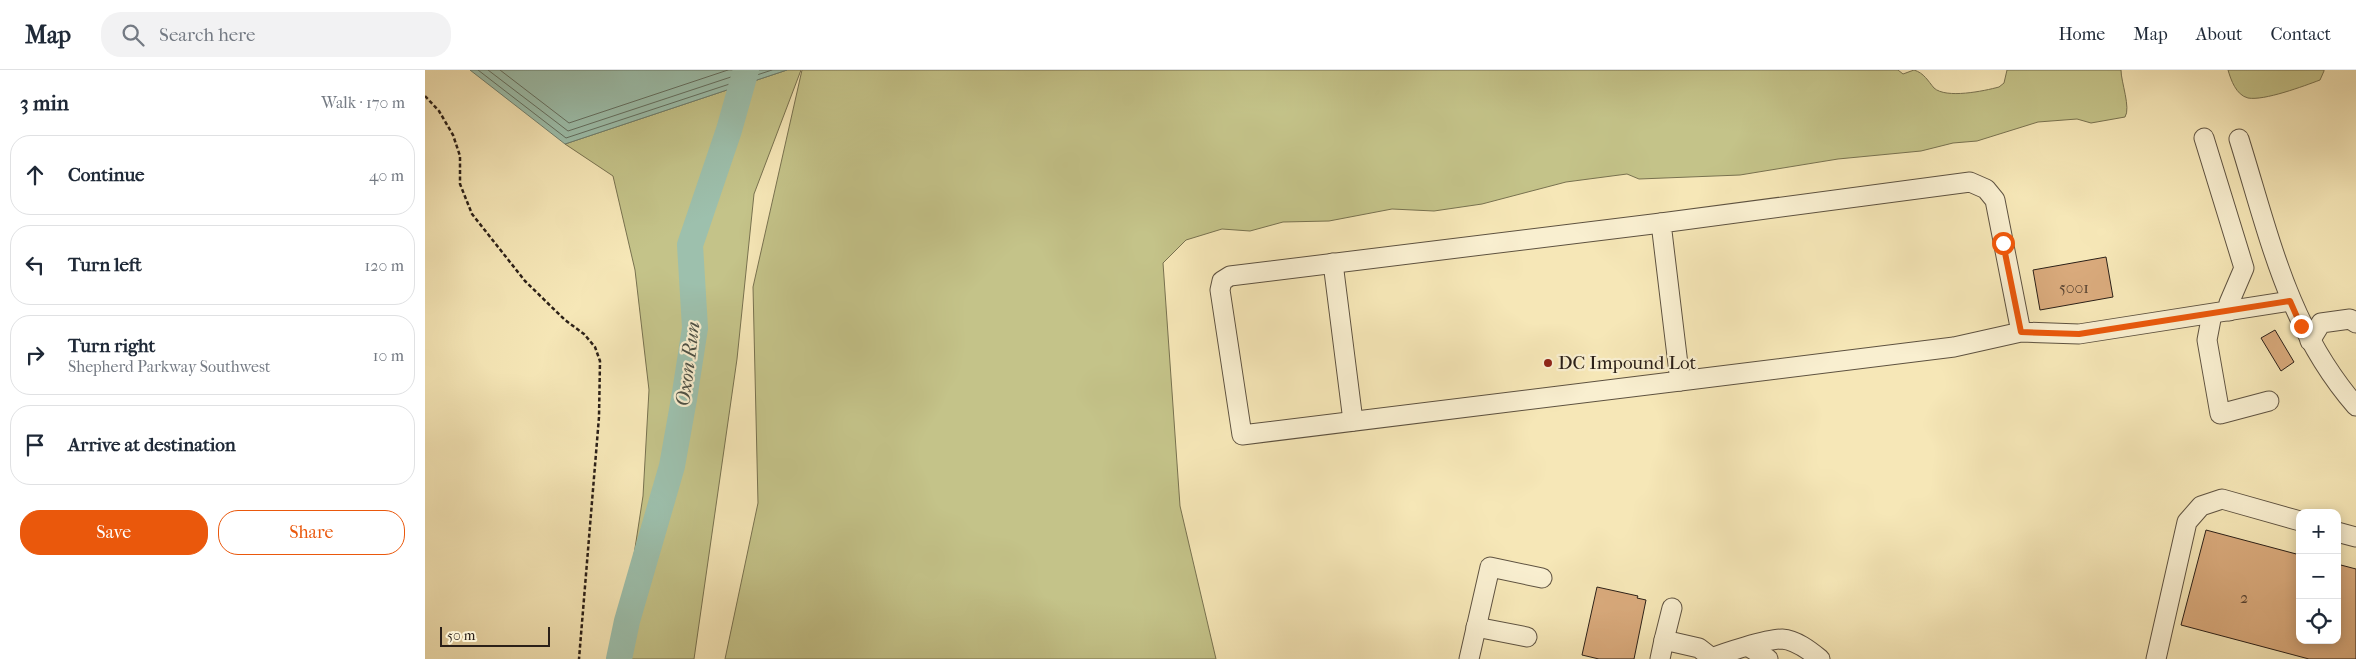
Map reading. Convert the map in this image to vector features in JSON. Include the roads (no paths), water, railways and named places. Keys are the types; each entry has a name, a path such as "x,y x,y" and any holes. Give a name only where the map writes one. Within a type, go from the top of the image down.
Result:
{"street":[{"path":"2204,138 2244,268 2207,340 2220,414 2269,401"},
{"path":"2239,138 2290,301 2310,341 2330,373 2356,406"},
{"path":"2021,332 1995,200 1986,189 1970,182 1661,223 1230,276 1222,281 1221,290 1241,435 1954,347 2021,332 2079,334 2290,301"},
{"path":"1661,223 1680,381"},
{"path":"1333,263 1353,421"},
{"path":"2310,341 2321,323 2350,319 2356,323"},
{"path":"2156,659 2187,522 2201,506 2222,499 2296,520"},
{"path":"2341,533 2356,537"},
{"path":"1469,659 1490,567 1543,578"},
{"path":"1660,659 1671,608"},
{"path":"1476,627 1527,637"},
{"path":"1664,640 1699,648 1711,658 1727,651 1782,639 1805,647 1820,659"},
{"path":"1749,647 1768,659"}],"water":[{"path":"470,70 787,70 565,144"}],"waterway":[{"name":"Oxon Run","path":"619,659 627,621 672,466 684,399 695,328 690,245 729,130 746,70"}],"place":[{"name":"DC Impound Lot","path":"1548,363"}]}
